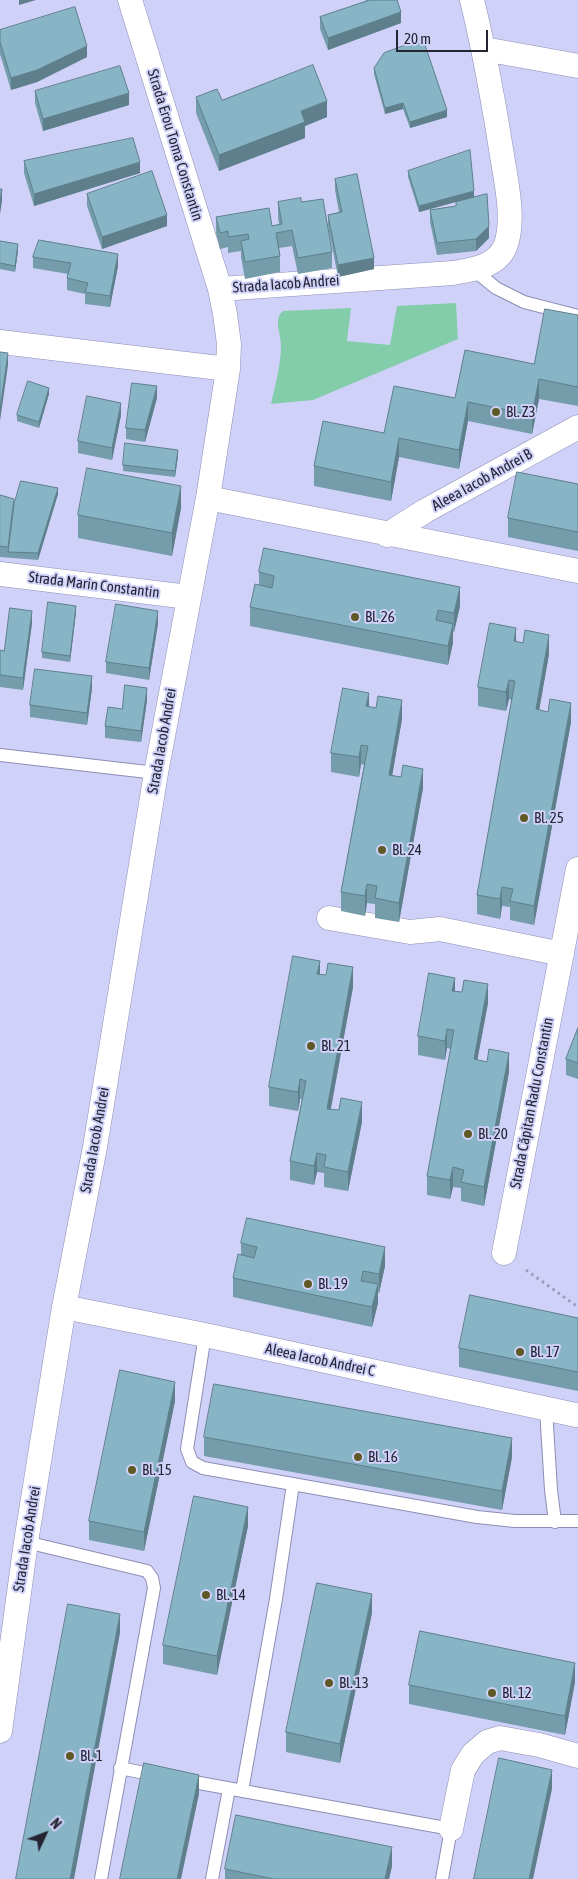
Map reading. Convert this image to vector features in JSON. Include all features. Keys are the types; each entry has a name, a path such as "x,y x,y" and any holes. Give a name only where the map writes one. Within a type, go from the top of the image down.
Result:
{"street":[{"name":"Strada Erou Toma Constantin","path":"130,0 220,289"},
{"name":"Strada Iacob Andrei","path":"0,1731 9,1600 26,1542 64,1307 95,1146 156,774 208,498 228,370 229,344 220,289 453,273 474,270 490,263 502,252 505,247 510,222 508,192 484,49 472,0"},
{"path":"484,49 578,66"},
{"path":"0,342 228,370"},
{"name":"Aleea Iacob Andrei B","path":"387,535 578,427"},
{"path":"208,498 578,572"},
{"name":"Strada Marin Constantin","path":"0,574 188,597"},
{"name":"Strada Căpitan Radu Constantin","path":"504,1253 578,873"},
{"path":"329,918 410,932 440,929 562,954"},
{"name":"Aleea Iacob Andrei C","path":"64,1307 205,1335 576,1415"},
{"path":"451,1829 463,1770 472,1754 487,1742 500,1738 539,1745 578,1756"}],"lane":[{"path":"474,270 496,288 524,302 578,316"},
{"path":"0,755 156,774"},
{"path":"205,1335 187,1449 192,1462 202,1468 477,1517 515,1521 578,1521"},
{"path":"546,1409 555,1522"},
{"path":"242,1791 276,1599 293,1484"},
{"path":"26,1542 147,1571 152,1578 154,1588 100,1879"},
{"path":"120,1768 451,1829 442,1879"},
{"path":"212,1879 229,1789"}],"path":[{"path":"504,1253 578,1308"}],"green space":[{"path":"456,303 458,339 313,400 271,404 281,352 278,318 283,311 351,308 347,341 390,345 397,306"}],"building":[{"path":"370,0 397,0 401,12 328,38 320,17"},
{"path":"75,7 87,46 37,70 11,78 0,42 0,30"},
{"path":"423,39 447,110 410,122 403,103 385,108 374,68 384,53"},
{"path":"313,65 327,101 301,111 305,122 219,155 196,97 217,89 222,100"},
{"path":"120,66 129,93 43,119 35,91"},
{"path":"133,138 140,162 34,194 24,161"},
{"path":"470,150 474,191 419,206 408,171"},
{"path":"152,171 167,215 102,237 87,194"},
{"path":"357,174 374,258 338,265 328,215 342,212 335,179"},
{"path":"487,194 489,226 476,239 437,243 430,210 456,206 456,202"},
{"path":"301,198 301,202 323,199 332,252 298,258 292,230 276,233 280,256 245,262 241,241 249,239 248,234 228,237 228,231 220,233 216,217 269,208 272,226 282,224 278,202"},
{"path":"39,240 118,254 110,296 85,292 88,283 67,278 71,263 33,257"},
{"path":"0,241 18,244 15,266 0,263"},
{"name":"Bl. Z3","path":"545,309 578,315 578,387 539,379 532,415 468,402 459,450 399,438 391,482 314,466 323,421 384,433 394,386 455,398 465,350 534,364"},
{"path":"0,352 8,353 0,409"},
{"path":"28,381 49,388 39,422 17,415"},
{"path":"132,383 157,386 145,430 126,428"},
{"path":"87,396 121,403 112,448 78,441"},
{"path":"125,443 178,450 175,471 123,465"},
{"path":"87,468 181,486 172,533 78,515"},
{"path":"517,472 578,484 578,532 508,518"},
{"path":"21,481 58,488 38,553 8,552 14,504"},
{"path":"0,495 14,499 8,547 0,546"},
{"name":"Bl. 26","path":"264,548 460,587 454,613 438,610 436,620 453,624 448,646 250,607 255,584 272,588 274,576 259,572"},
{"path":"48,602 76,606 70,656 42,652"},
{"path":"116,604 158,611 149,668 106,662"},
{"path":"10,608 32,611 23,678 0,675 0,650 4,651"},
{"name":"Bl. 25","path":"490,623 516,628 514,641 523,643 525,630 549,635 536,709 548,712 550,699 571,703 534,906 510,901 513,889 502,887 500,899 477,895 515,681 509,680 506,692 478,687"},
{"path":"35,669 92,676 87,713 30,705"},
{"path":"125,685 147,688 141,731 105,726 108,707 122,709"},
{"name":"Bl. 24","path":"343,688 369,693 366,706 376,708 378,696 402,700 389,775 401,777 403,765 423,769 399,903 375,898 377,886 367,884 365,896 341,892 368,746 361,745 359,757 331,753"},
{"name":"Bl. 21","path":"293,956 320,961 317,974 326,975 328,963 353,967 327,1109 339,1110 341,1098 362,1102 348,1172 324,1167 326,1155 317,1153 314,1166 290,1161 306,1081 300,1079 298,1092 269,1087"},
{"name":"Bl. 20","path":"429,973 455,978 452,991 462,992 464,980 488,984 474,1059 487,1062 489,1049 509,1053 484,1187 461,1182 464,1170 453,1167 450,1180 427,1176 454,1030 447,1029 445,1041 418,1036"},
{"path":"578,1028 578,1063 566,1059"},
{"name":"Bl. 19","path":"247,1218 385,1247 379,1274 363,1271 361,1281 378,1284 372,1307 233,1278 238,1254 254,1258 257,1247 241,1243"},
{"name":"Bl. 17","path":"470,1295 578,1318 578,1372 459,1348"},
{"name":"Bl. 15","path":"120,1370 175,1382 144,1532 89,1521"},
{"name":"Bl. 16","path":"214,1384 512,1438 502,1491 204,1437"},
{"name":"Bl. 14","path":"194,1496 248,1507 217,1656 163,1645"},
{"name":"Bl. 13","path":"317,1583 372,1594 340,1744 286,1732"},
{"name":"Bl. 1","path":"68,1604 120,1614 70,1879 16,1879"},
{"name":"Bl. 12","path":"420,1631 575,1663 565,1716 409,1685"},
{"path":"499,1758 552,1770 529,1879 474,1879"},
{"path":"144,1763 199,1775 177,1879 120,1879"},
{"path":"236,1815 392,1847 385,1879 274,1879 225,1869"}],"place":[{"name":"Bl. Z3","path":"496,412"},
{"name":"Bl. 26","path":"355,617"},
{"name":"Bl. 25","path":"524,818"},
{"name":"Bl. 24","path":"382,850"},
{"name":"Bl. 21","path":"311,1046"},
{"name":"Bl. 20","path":"468,1134"},
{"name":"Bl. 19","path":"308,1284"},
{"name":"Bl. 17","path":"520,1352"},
{"name":"Bl. 16","path":"358,1457"},
{"name":"Bl. 15","path":"132,1470"},
{"name":"Bl. 14","path":"206,1595"},
{"name":"Bl. 13","path":"329,1683"},
{"name":"Bl. 12","path":"492,1693"},
{"name":"Bl. 1","path":"70,1756"}]}
